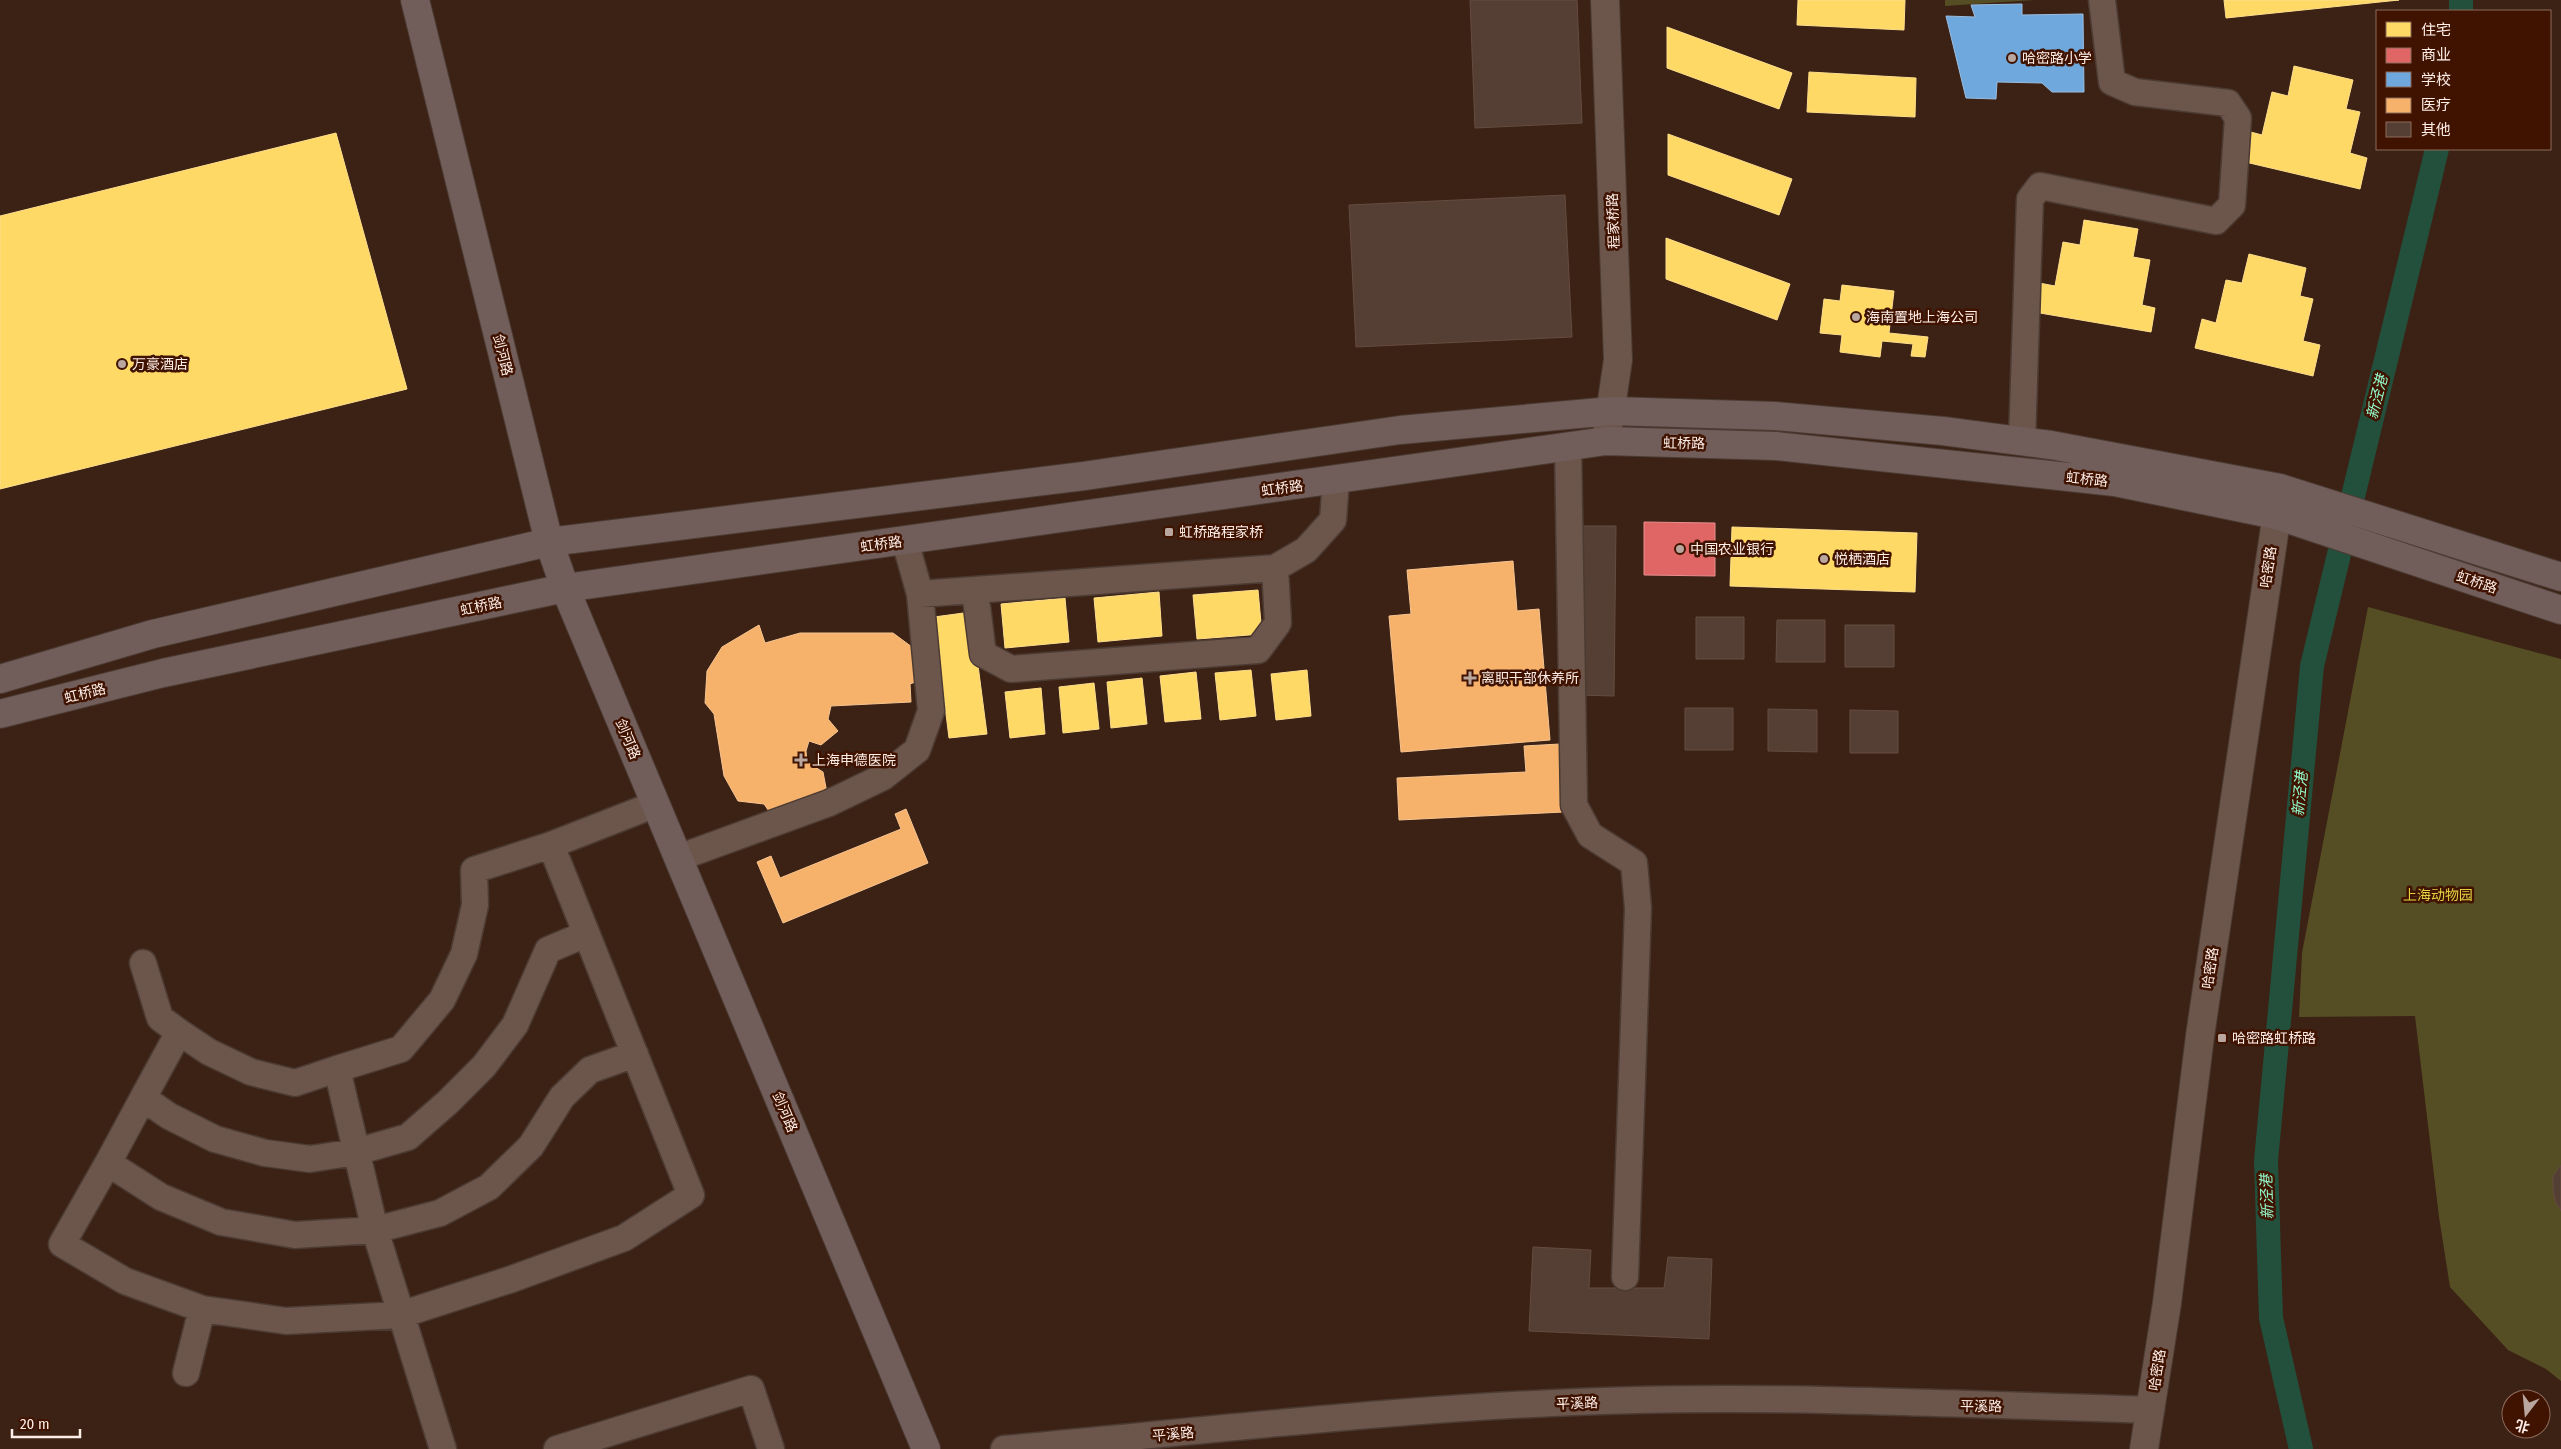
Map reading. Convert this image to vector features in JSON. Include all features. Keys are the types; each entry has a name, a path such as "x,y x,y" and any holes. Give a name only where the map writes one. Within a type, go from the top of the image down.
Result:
{"main road":[{"name":"剑河路","path":"415,0 549,542 565,588 926,1449"},
{"name":"虹桥路","path":"0,679 153,634 549,542 1084,476 1400,430 1612,411 1775,416 1943,430 2022,441 2280,488 2561,577"},
{"name":"虹桥路","path":"0,714 163,673 565,588 1606,441 1776,446 2114,482 2276,516 2561,610"}],"street":[{"name":"程家桥路","path":"1605,0 1618,360 1612,411 1606,441"},
{"path":"2022,441 2030,199 2040,186 2216,221 2232,205 2238,118 2228,104 2135,92 2112,82 2102,0"},
{"path":"1568,447 1574,806 1590,835 1634,863 1638,908 1625,1277"},
{"path":"920,594 1275,568 1306,550 1333,520 1336,480"},
{"name":"哈密路","path":"2144,1449 2167,1303 2201,1026 2280,488"},
{"path":"678,858 829,803 883,777 917,750 931,711 920,594 905,541"},
{"path":"975,591 983,654 1011,669 1258,650 1278,623 1275,568"},
{"path":"143,964 160,1018 209,1052 251,1072 295,1083 401,1048 442,1000 464,954 475,906 474,870 551,846 656,804"},
{"path":"179,1032 62,1244 125,1281 202,1309 286,1321 400,1315 512,1279 624,1238 691,1195 551,846"},
{"path":"143,1098 169,1116 214,1139 265,1153 310,1159 356,1152 408,1137 448,1102 484,1066 515,1025 548,950 586,934"},
{"path":"108,1163 161,1197 221,1222 294,1235 375,1230 440,1213 489,1187 531,1146 562,1097 590,1070 635,1054"},
{"path":"337,1069 375,1230 442,1449"},
{"path":"186,1373 202,1309"},
{"path":"557,1449 751,1389 770,1449"},
{"name":"平溪路","path":"1004,1449 1468,1407 1639,1400 1817,1401 2151,1410"}],"green space":[{"path":"1945,0 2034,0 1945,6"},
{"name":"上海动物园","path":"2368,607 2561,659 2561,1381 2546,1369 2508,1350 2450,1287 2439,1217 2415,1016 2299,1017 2302,953"}],"building: 住宅":[{"path":"1798,0 1905,0 1904,30 1797,25"},
{"path":"2224,0 2399,0 2226,18"},
{"path":"1667,27 1792,73 1779,109 1667,68"},
{"path":"2294,66 2353,80 2346,109 2360,112 2350,153 2367,158 2360,189 2241,161 2247,131 2262,135 2272,92 2288,96"},
{"path":"1809,72 1916,78 1915,117 1807,112"},
{"path":"336,133 407,389 0,489 0,216"},
{"path":"1668,134 1792,179 1779,215 1668,175"},
{"path":"2084,220 2138,229 2133,257 2150,260 2142,305 2155,308 2151,332 2034,312 2039,283 2055,286 2063,242 2080,245"},
{"path":"1666,238 1790,284 1777,320 1666,279"},
{"path":"2249,254 2306,268 2300,296 2313,299 2303,341 2320,345 2313,376 2195,348 2202,319 2216,323 2226,280 2242,283"},
{"name":"海南置地上海公司","path":"1842,285 1894,291 1889,333 1928,337 1925,357 1911,356 1913,344 1882,341 1880,357 1840,352 1842,335 1820,333 1824,299 1840,301"},
{"name":"悦栖酒店","path":"1732,527 1917,533 1915,592 1730,586"},
{"path":"1258,590 1262,634 1197,639 1193,595"},
{"path":"1159,592 1162,636 1098,642 1094,598"},
{"path":"1065,598 1069,642 1005,648 1001,604"},
{"path":"971,612 987,734 949,738 934,617"},
{"path":"1251,670 1256,716 1220,720 1215,673"},
{"path":"1307,670 1311,716 1276,720 1271,674"},
{"path":"1196,672 1201,719 1165,722 1160,676"},
{"path":"1142,678 1147,724 1111,728 1107,682"},
{"path":"1094,683 1099,729 1063,733 1059,687"},
{"path":"1041,688 1045,734 1010,738 1005,692"}],"building: 商业":[{"name":"中国农业银行","path":"1644,522 1715,523 1715,576 1644,575"}],"building: 学校":[{"path":"2022,4 2022,15 2083,14 2084,92 2052,92 2042,83 1997,82 1996,99 1966,98 1946,16 1975,17 1971,5"}],"building: 医疗":[{"name":"离职干部休养所","path":"1513,561 1517,611 1539,609 1550,740 1401,752 1389,616 1411,614 1407,570"},
{"path":"759,625 765,643 800,633 893,633 916,650 926,678 910,684 911,702 831,706 828,719 838,731 821,745 809,741 806,751 807,762 823,772 827,793 797,799 788,813 771,814 764,804 738,801 724,776 714,714 705,703 707,671 722,647"},
{"path":"1560,744 1564,812 1399,820 1397,778 1526,772 1524,746"},
{"path":"906,809 928,863 783,923 757,862 771,856 780,878 901,829 895,814"}],"building: 其他":[{"path":"1470,0 1577,0 1582,123 1475,128"},
{"path":"1565,195 1572,337 1356,347 1349,205"},
{"path":"1579,526 1616,526 1614,696 1577,695"},
{"path":"1696,617 1744,617 1744,659 1696,659"},
{"path":"1777,620 1825,620 1825,662 1776,662"},
{"path":"1845,625 1894,625 1894,667 1845,667"},
{"path":"1685,708 1733,708 1733,750 1685,750"},
{"path":"1768,709 1817,710 1817,752 1768,751"},
{"path":"1850,710 1898,711 1898,753 1850,753"},
{"path":"2561,1165 2561,1211 2555,1201 2553,1176"},
{"path":"1533,1247 1591,1250 1589,1288 1664,1288 1668,1257 1712,1259 1709,1339 1529,1331"}],"waterway":[{"name":"新泾港","path":"2461,0 2461,10"},
{"name":"新泾港","path":"2301,1449 2271,1318 2266,1161 2312,666 2437,150"}],"place":[{"name":"哈密路小学","path":"2012,58"},
{"name":"海南置地上海公司","path":"1856,317"},
{"name":"万豪酒店","path":"122,364"},
{"name":"虹桥路程家桥","path":"1169,532"},
{"name":"中国农业银行","path":"1680,549"},
{"name":"悦栖酒店","path":"1824,559"},
{"name":"离职干部休养所","path":"1470,678"},
{"name":"上海申德医院","path":"801,760"},
{"name":"哈密路虹桥路","path":"2222,1038"}]}
